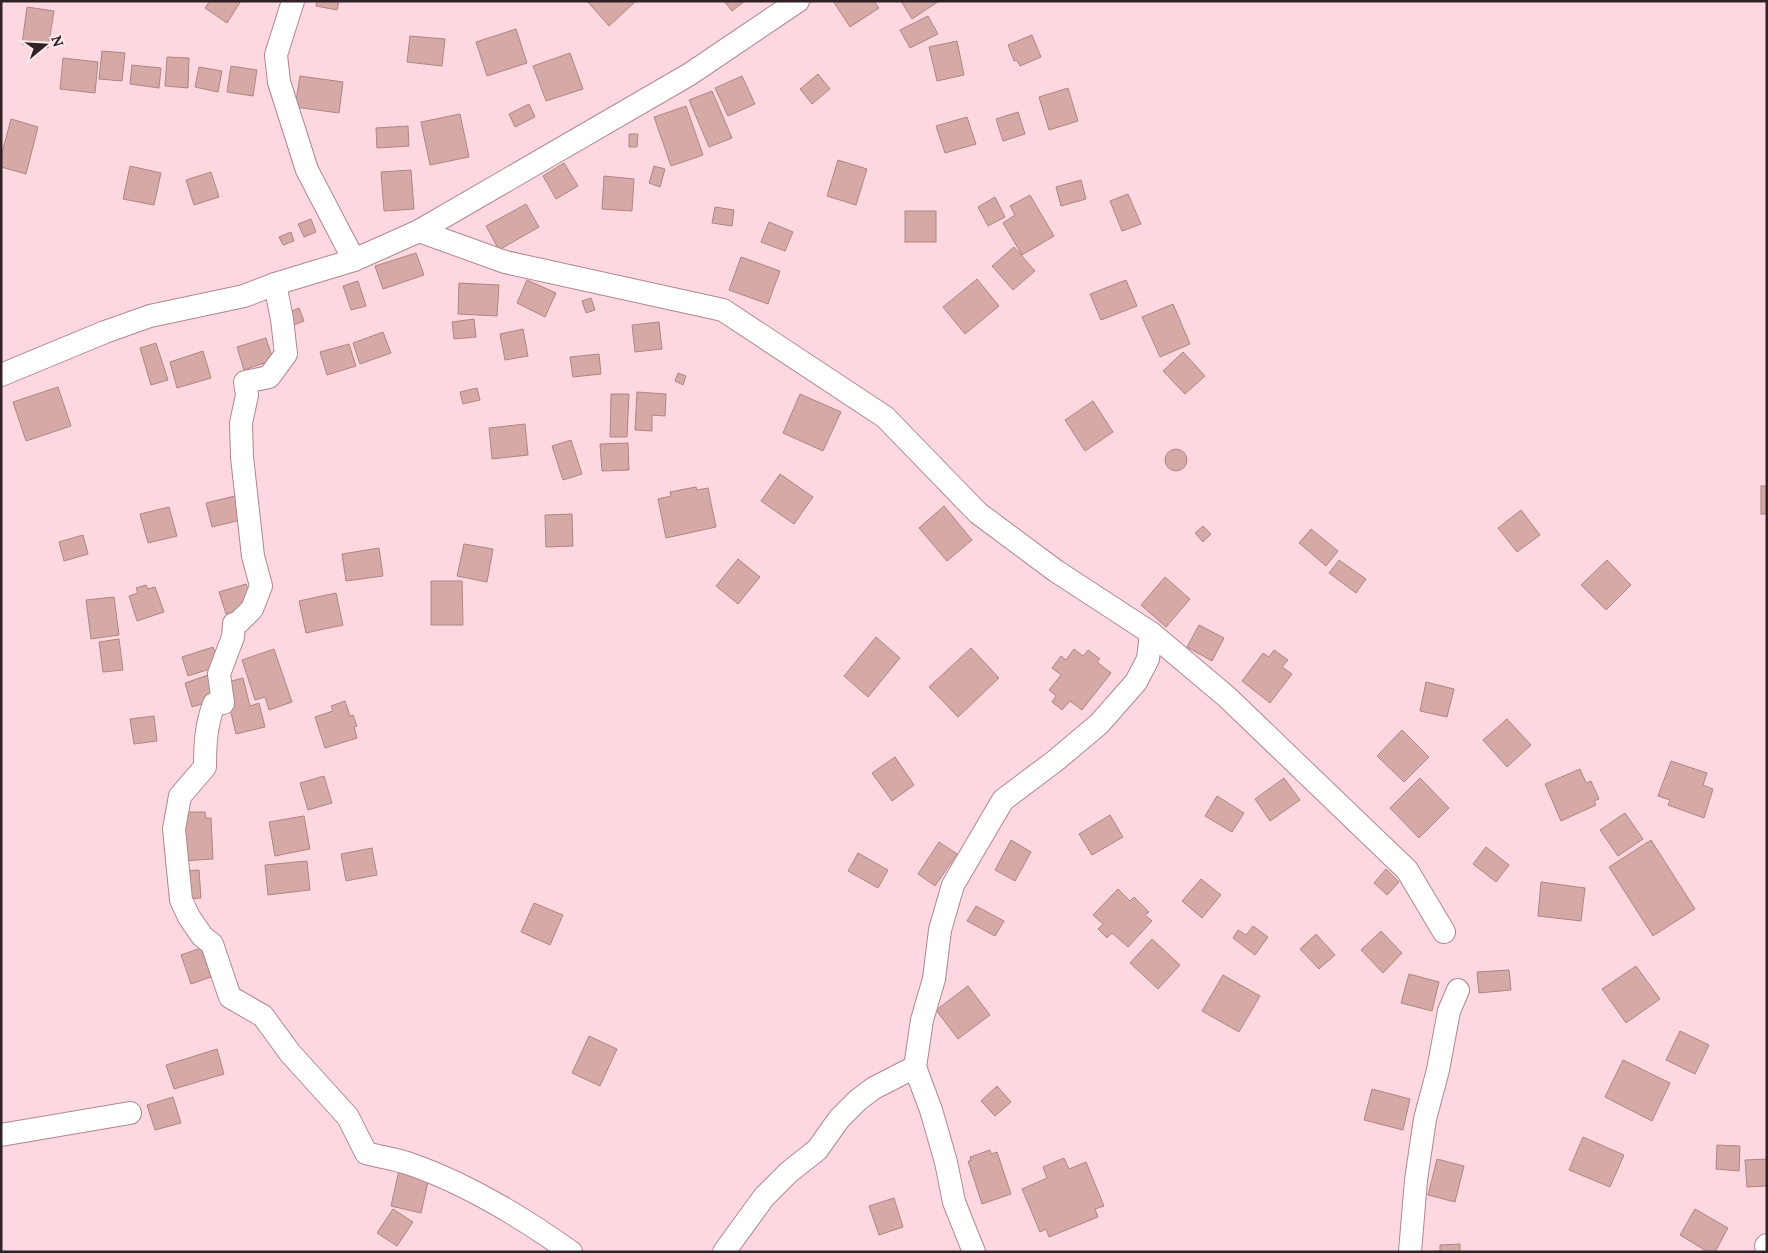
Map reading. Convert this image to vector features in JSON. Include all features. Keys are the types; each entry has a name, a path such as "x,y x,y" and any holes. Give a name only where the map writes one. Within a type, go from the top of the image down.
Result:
{"street":[{"path":"293,1 276,55 279,82 307,170 354,260"},
{"path":"1,375 105,332 150,316 244,296 275,284 354,260 419,231 690,74 794,3"},
{"path":"419,231 505,262 722,310 885,417 978,513 1056,570 1151,633 1227,697 1407,870 1444,932"},
{"path":"275,284 286,354 270,377 245,382 247,395 241,423 242,456 253,556 261,586 252,609 239,622 234,624 233,637 220,674 223,703 214,704 208,719 205,767 180,796 174,830 181,900 189,918 202,936 212,944 230,997 263,1016 290,1053 348,1117 366,1153 410,1164 461,1185 545,1233 571,1252"},
{"path":"974,1252 954,1202 946,1162 931,1110 915,1067 922,1020 934,979 940,930 952,885 1003,800 1055,761 1099,724 1136,682 1148,659 1151,633"},
{"path":"1410,1252 1416,1180 1425,1119 1438,1070 1449,1011 1458,990"},
{"path":"724,1252 764,1197 789,1172 817,1150 839,1119 852,1106 874,1088 915,1067"},
{"path":"1,1135 130,1113"}],"building":[{"path":"210,1 241,1 227,23 205,8"},
{"path":"317,1 339,1 337,10 316,6"},
{"path":"587,1 636,1 609,26"},
{"path":"724,1 745,1 732,11"},
{"path":"833,1 874,1 879,8 850,27"},
{"path":"901,1 939,1 912,19"},
{"path":"27,7 54,11 48,48 22,44"},
{"path":"928,16 938,34 910,48 900,30"},
{"path":"516,29 527,63 487,76 476,42"},
{"path":"1032,35 1041,57 1020,66 1017,60 1014,61 1008,45"},
{"path":"410,36 445,39 442,66 407,62"},
{"path":"957,41 964,75 937,81 929,47"},
{"path":"102,51 125,53 122,81 99,79"},
{"path":"570,53 583,89 546,101 533,66"},
{"path":"167,57 189,58 188,88 165,86"},
{"path":"63,58 98,62 95,93 60,89"},
{"path":"132,65 161,68 159,88 130,84"},
{"path":"231,66 257,70 253,96 227,92"},
{"path":"199,67 222,71 218,92 195,87"},
{"path":"818,74 830,89 812,104 800,89"},
{"path":"300,76 343,82 339,113 295,107"},
{"path":"742,76 755,104 728,116 715,88"},
{"path":"1068,88 1078,121 1049,130 1039,97"},
{"path":"712,91 732,138 709,147 689,100"},
{"path":"529,104 535,117 515,127 509,114"},
{"path":"686,106 703,155 671,166 654,117"},
{"path":"1018,112 1025,134 1003,141 996,119"},
{"path":"460,114 469,157 430,165 421,122"},
{"path":"967,117 976,144 945,153 936,126"},
{"path":"11,119 38,127 26,174 1,167 1,157"},
{"path":"408,126 409,146 377,148 376,128"},
{"path":"629,134 638,134 637,147 629,147"},
{"path":"838,160 867,169 856,205 827,196"},
{"path":"564,163 578,186 556,199 543,176"},
{"path":"130,166 161,173 154,205 123,199"},
{"path":"654,166 665,169 660,187 649,183"},
{"path":"411,170 414,209 384,211 381,172"},
{"path":"211,172 219,197 194,205 186,180"},
{"path":"604,176 634,179 632,211 602,209"},
{"path":"1081,180 1086,199 1061,206 1056,187"},
{"path":"1128,194 1141,224 1122,231 1110,201"},
{"path":"1030,195 1054,236 1022,255 1003,223 1015,215 1010,206"},
{"path":"995,197 1005,217 988,226 978,207"},
{"path":"526,204 539,227 499,250 486,226"},
{"path":"715,207 734,210 732,226 712,223"},
{"path":"905,211 936,211 936,242 905,242"},
{"path":"311,219 316,232 304,237 298,224"},
{"path":"769,222 793,232 785,251 761,242"},
{"path":"291,232 294,241 283,245 279,237"},
{"path":"1014,247 1035,271 1013,290 992,266"},
{"path":"416,253 424,275 383,289 375,266"},
{"path":"741,257 780,271 768,304 729,290"},
{"path":"977,279 999,306 965,334 943,307"},
{"path":"527,280 556,293 545,317 517,303"},
{"path":"1126,280 1137,306 1101,320 1090,294"},
{"path":"358,281 366,306 351,310 343,286"},
{"path":"459,283 499,285 497,316 458,314"},
{"path":"591,298 595,310 586,313 582,301"},
{"path":"1173,304 1190,344 1160,357 1142,317"},
{"path":"299,308 304,321 294,325 289,312"},
{"path":"474,319 476,337 454,339 452,322"},
{"path":"659,322 662,349 635,352 632,325"},
{"path":"523,329 528,356 505,360 500,334"},
{"path":"383,332 391,353 360,364 353,343"},
{"path":"266,338 273,360 244,370 237,347"},
{"path":"156,343 168,380 151,385 140,348"},
{"path":"349,344 356,366 327,375 320,352"},
{"path":"203,351 211,378 177,388 170,362"},
{"path":"1183,352 1205,376 1185,394 1163,371"},
{"path":"599,354 601,374 573,377 570,357"},
{"path":"678,373 686,376 683,385 675,381"},
{"path":"58,387 71,426 26,441 13,402"},
{"path":"477,388 480,400 463,404 460,392"},
{"path":"637,392 666,394 665,416 652,415 652,431 635,430"},
{"path":"611,394 629,394 627,437 610,437"},
{"path":"800,394 841,412 823,451 783,433"},
{"path":"1093,401 1113,432 1085,451 1065,420"},
{"path":"525,424 528,455 492,459 489,428"},
{"path":"571,440 582,474 563,480 552,446"},
{"path":"628,443 629,470 602,471 600,444"},
{"path":"1176,449 1184,452 1187,460 1184,468 1176,471 1168,468 1165,460 1168,452"},
{"path":"780,474 813,497 794,524 761,501"},
{"path":"1761,486 1767,486 1767,514 1761,514"},
{"path":"696,487 697,490 708,488 716,527 666,538 658,499 671,496 670,492"},
{"path":"235,496 241,520 212,527 206,503"},
{"path":"944,506 972,540 947,561 919,528"},
{"path":"169,507 177,536 148,543 140,514"},
{"path":"1521,510 1540,535 1517,552 1498,528"},
{"path":"572,514 573,546 546,547 545,515"},
{"path":"1203,526 1211,534 1203,542 1195,533"},
{"path":"1311,529 1338,551 1326,566 1299,543"},
{"path":"83,535 88,554 64,561 59,542"},
{"path":"464,544 493,549 487,582 457,576"},
{"path":"379,548 383,576 346,581 342,554"},
{"path":"738,559 760,577 738,604 716,586"},
{"path":"1339,560 1366,579 1356,593 1329,573"},
{"path":"1607,560 1631,585 1606,610 1581,585"},
{"path":"1165,577 1190,599 1166,627 1141,605"},
{"path":"431,581 462,581 463,625 431,625"},
{"path":"246,584 253,606 226,614 219,592"},
{"path":"146,585 148,589 155,587 164,612 137,621 129,596 138,593 136,588"},
{"path":"336,593 343,625 306,633 299,601"},
{"path":"114,597 119,635 91,639 86,600"},
{"path":"1199,625 1224,638 1212,661 1187,647"},
{"path":"876,637 900,658 868,697 844,676"},
{"path":"119,639 123,670 103,672 99,642"},
{"path":"213,647 219,666 188,676 182,657"},
{"path":"971,648 999,678 958,717 929,687"},
{"path":"274,649 292,702 269,710 265,697 255,700 242,660"},
{"path":"1074,649 1083,656 1088,650 1100,659 1097,662 1111,673 1082,710 1070,701 1062,710 1052,702 1056,696 1049,690 1061,675 1052,668 1061,656 1066,660"},
{"path":"1274,650 1288,660 1282,667 1292,674 1270,703 1242,681 1263,653 1269,657"},
{"path":"214,673 221,698 192,707 185,683"},
{"path":"243,678 250,706 259,703 265,727 236,734 224,683"},
{"path":"1426,682 1454,689 1447,717 1420,711"},
{"path":"345,701 350,716 353,715 357,726 354,727 357,738 325,748 315,717 333,711 331,706"},
{"path":"154,716 157,741 134,744 130,719"},
{"path":"1507,719 1531,745 1507,767 1483,740"},
{"path":"1402,730 1429,757 1404,782 1377,756"},
{"path":"895,757 914,785 892,801 872,773"},
{"path":"1671,761 1707,773 1703,785 1713,789 1704,818 1668,805 1670,800 1658,796"},
{"path":"1580,769 1586,783 1591,781 1599,799 1594,801 1596,805 1561,821 1545,784"},
{"path":"324,776 332,803 308,810 300,783"},
{"path":"1284,778 1300,800 1270,821 1255,799"},
{"path":"1420,778 1449,808 1419,838 1390,808"},
{"path":"1217,796 1244,813 1232,832 1205,816"},
{"path":"187,812 205,812 206,818 211,818 213,859 181,861"},
{"path":"1625,813 1643,839 1618,856 1600,830"},
{"path":"1110,815 1123,837 1092,855 1079,834"},
{"path":"304,816 310,849 275,856 269,822"},
{"path":"1011,840 1031,852 1015,881 995,870"},
{"path":"1651,840 1695,909 1653,936 1609,867"},
{"path":"939,842 957,854 935,886 918,874"},
{"path":"1486,847 1509,865 1496,882 1473,864"},
{"path":"372,848 377,875 346,881 341,854"},
{"path":"858,853 888,870 878,888 848,871"},
{"path":"307,861 310,890 268,895 265,865"},
{"path":"1386,869 1399,882 1387,895 1374,883"},
{"path":"199,870 201,898 184,899 183,871"},
{"path":"1201,879 1221,895 1202,918 1182,901"},
{"path":"1541,882 1585,888 1581,921 1538,916"},
{"path":"1118,889 1130,901 1134,897 1149,912 1145,915 1152,921 1128,947 1112,933 1107,938 1098,929 1103,924 1093,915"},
{"path":"534,903 563,915 550,945 521,932"},
{"path":"976,906 1004,921 995,936 967,921"},
{"path":"1253,926 1268,937 1255,955 1233,938 1238,930 1246,935"},
{"path":"1381,931 1402,953 1383,973 1361,950"},
{"path":"1316,934 1335,955 1319,969 1300,949"},
{"path":"1152,939 1180,965 1158,989 1130,963"},
{"path":"201,948 211,977 191,984 181,955"},
{"path":"1636,966 1660,999 1626,1023 1602,989"},
{"path":"1509,970 1511,990 1479,993 1477,972"},
{"path":"1409,974 1439,982 1432,1011 1401,1003"},
{"path":"1223,975 1260,996 1239,1032 1202,1011"},
{"path":"968,986 990,1015 958,1039 936,1010"},
{"path":"1680,1031 1709,1045 1695,1074 1666,1060"},
{"path":"589,1036 617,1049 600,1086 572,1073"},
{"path":"217,1049 224,1074 174,1089 166,1065"},
{"path":"1623,1060 1670,1083 1652,1121 1605,1097"},
{"path":"997,1086 1011,1102 995,1116 981,1101"},
{"path":"1372,1089 1410,1099 1403,1130 1364,1120"},
{"path":"173,1097 181,1123 155,1130 147,1105"},
{"path":"1583,1137 1624,1155 1610,1187 1569,1170"},
{"path":"1717,1145 1740,1146 1739,1171 1716,1169"},
{"path":"990,1150 991,1154 997,1152 1011,1194 982,1204 968,1161 971,1161 970,1157"},
{"path":"1064,1158 1069,1169 1086,1162 1104,1206 1095,1209 1098,1217 1049,1237 1046,1229 1040,1232 1022,1189 1047,1178 1043,1167"},
{"path":"1437,1159 1464,1166 1455,1202 1428,1195"},
{"path":"1767,1159 1767,1186 1747,1187 1745,1160"},
{"path":"399,1170 429,1177 421,1213 391,1206"},
{"path":"894,1198 903,1227 879,1235 869,1206"},
{"path":"393,1209 413,1222 397,1246 377,1233"},
{"path":"1695,1209 1728,1228 1715,1252 1708,1252 1680,1235"},
{"path":"1460,1244 1460,1252 1427,1252 1440,1251 1440,1245"}]}
